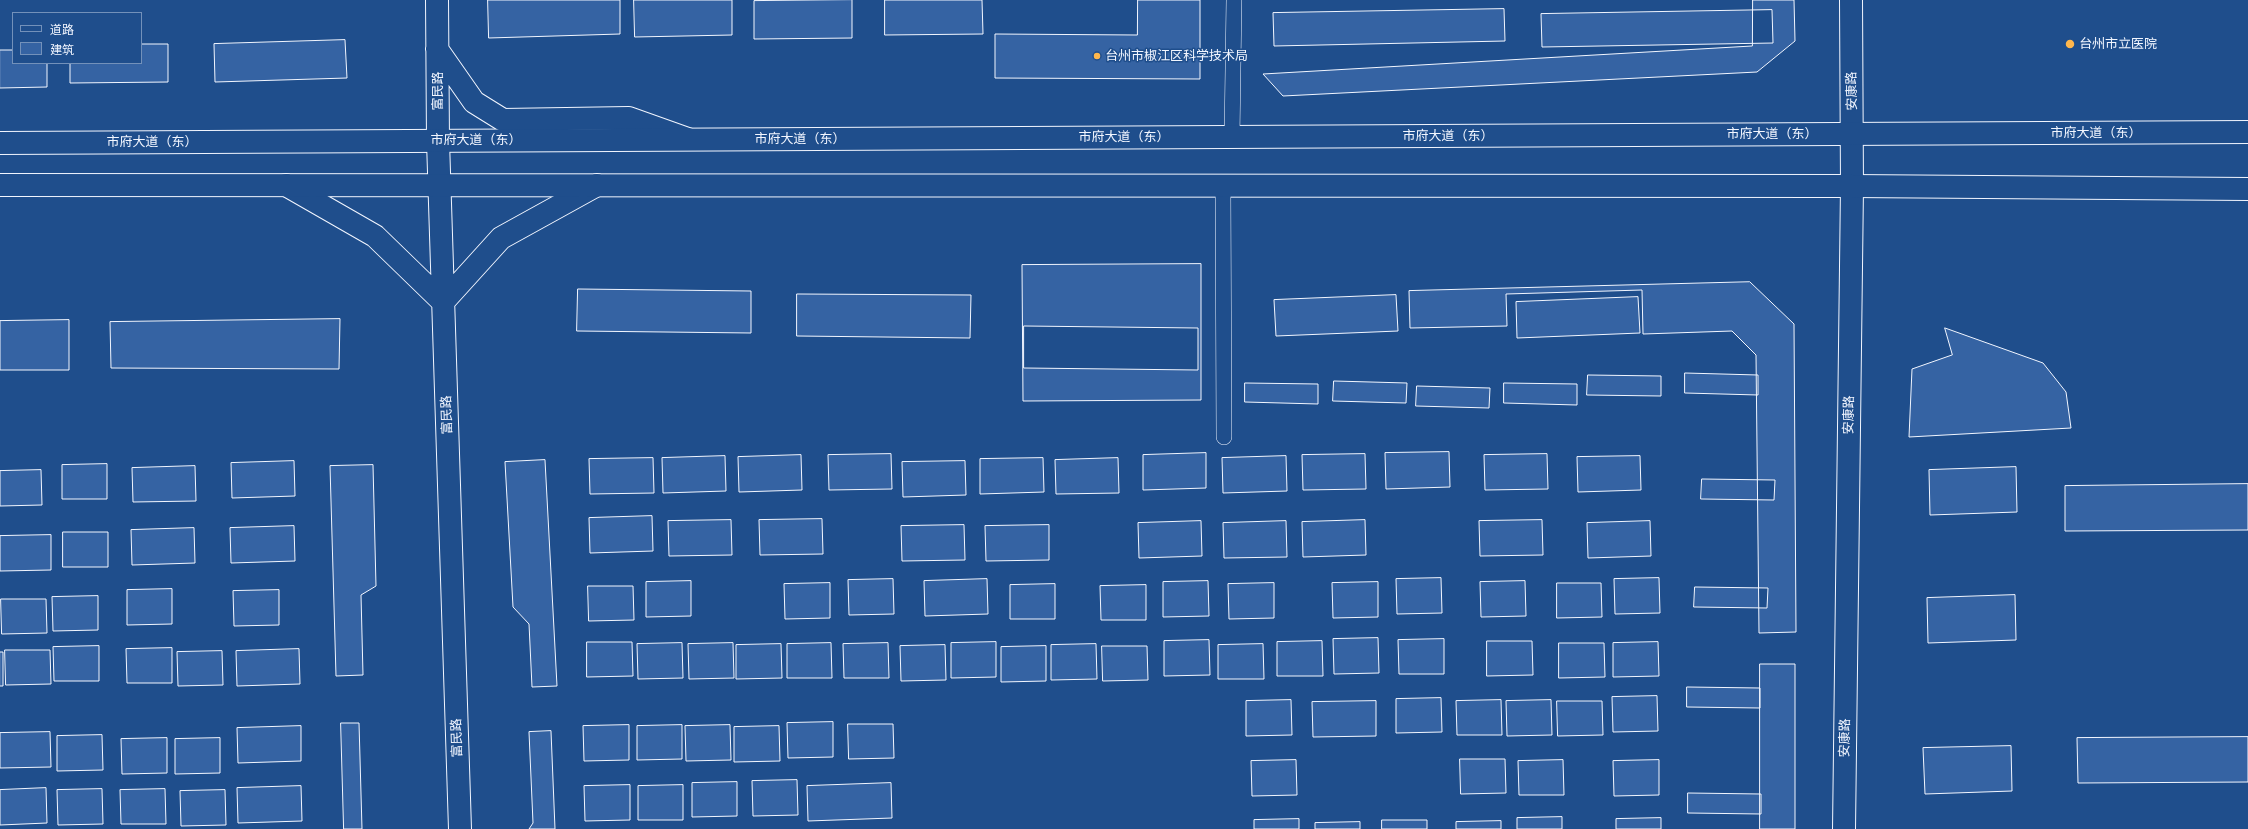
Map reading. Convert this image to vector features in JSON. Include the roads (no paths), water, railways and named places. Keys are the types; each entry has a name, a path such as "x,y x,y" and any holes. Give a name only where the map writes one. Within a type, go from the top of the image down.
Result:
{"main road":[{"name":"富民路","path":"437,0 439,185 460,829"},
{"name":"安康路","path":"1844,829 1852,186 1851,0"},
{"path":"437,49 474,102 503,120 629,118 689,140"},
{"name":"市府大道（东）","path":"0,143 2248,132"},
{"path":"0,185 1852,186 2248,189"},
{"path":"286,185 375,236 443,302 501,238 597,185"}],"street":[{"path":"1232,137 1234,0"},
{"path":"1223,186 1224,437"}],"place":[{"name":"台州市立医院","path":"2070,44"},
{"name":"台州市椒江区科学技术局","path":"1097,56"}]}
